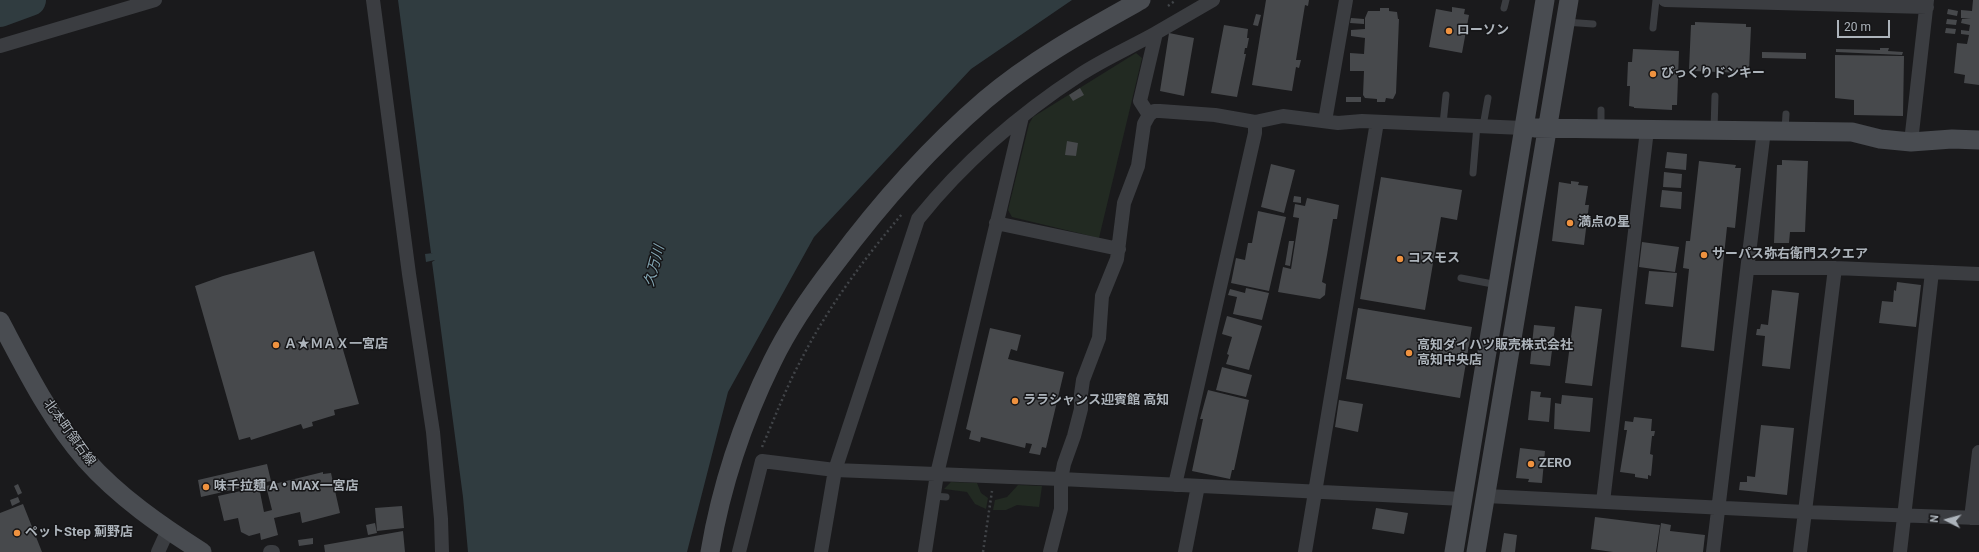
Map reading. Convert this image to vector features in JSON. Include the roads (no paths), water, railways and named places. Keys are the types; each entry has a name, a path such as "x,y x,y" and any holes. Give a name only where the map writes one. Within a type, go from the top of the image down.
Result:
{"street":[{"path":"0,46 155,0"},
{"path":"373,0 409,274 433,432 441,519 442,552"},
{"path":"710,552 727,479 743,432 772,361 804,305 862,227 922,160 985,100 1044,57 1083,32 1141,0"},
{"path":"821,552 835,470 918,218 940,190 1022,117 1081,74 1213,0"},
{"path":"1325,122 1346,0"},
{"path":"1454,552 1545,0"},
{"path":"1476,552 1546,128 1569,0"},
{"path":"1665,0 1927,3 1911,142"},
{"path":"1149,115 1140,101 1156,33"},
{"path":"1050,552 1061,509 1061,479 1064,464 1079,422 1083,380 1100,338 1102,296 1114,268 1119,249 1122,211 1138,166 1142,132 1149,115 1154,111 1215,115 1256,122 1284,116 1325,122 1377,122 1601,130 1764,130 1786,123 1852,132 1880,139 1911,142 1952,139 1979,140"},
{"path":"925,552 940,496 937,474 1022,117"},
{"path":"1175,485 1254,140 1256,122"},
{"path":"1305,552 1377,122"},
{"path":"1603,502 1647,130"},
{"path":"1713,552 1764,130"},
{"path":"996,223 1119,249"},
{"path":"1748,268 1835,268 1979,274"},
{"path":"1800,552 1835,268"},
{"path":"1900,552 1932,272"},
{"name":"北本町領石線","path":"2,330 30,378 60,424 86,459 127,497 168,530 202,552"},
{"path":"1486,496 1805,512 1975,518 1979,452"},
{"path":"739,552 762,461 835,470 1061,479 1463,499"},
{"path":"1185,552 1198,486"},
{"path":"158,552 168,530"}],"lane":[{"path":"1653,28 1656,0"},
{"path":"1565,22 1593,24"},
{"path":"1443,124 1446,95"},
{"path":"1714,130 1716,96"},
{"path":"1473,173 1480,126 1488,98"},
{"path":"1601,110 1601,130"},
{"path":"1461,278 1498,285"}],"water":[{"name":"久万川","path":"398,0 1072,0 971,69 814,237 728,392 687,552 468,552 463,497 432,262 435,260 426,262 425,254 433,253 431,253"}],"waterway":[{"path":"0,11 30,0"}],"place":[{"name":"ローソン","path":"1449,31"},
{"name":"びっくりドンキー","path":"1653,74"},
{"name":"満点の星","path":"1570,223"},
{"name":"サーパス弥右衛門スクエア","path":"1704,255"},
{"name":"コスモス","path":"1400,259"},
{"name":"Ａ★ＭＡＸ一宮店","path":"276,345"},
{"name":"高知ダイハツ販売株式会社 高知中央店","path":"1409,353"},
{"name":"ララシャンス迎賓館 高知","path":"1015,401"},
{"name":"ZERO","path":"1531,464"},
{"name":"味千拉麺 A・MAX一宮店","path":"206,487"},
{"name":"ペットStep 薊野店","path":"17,533"}]}
